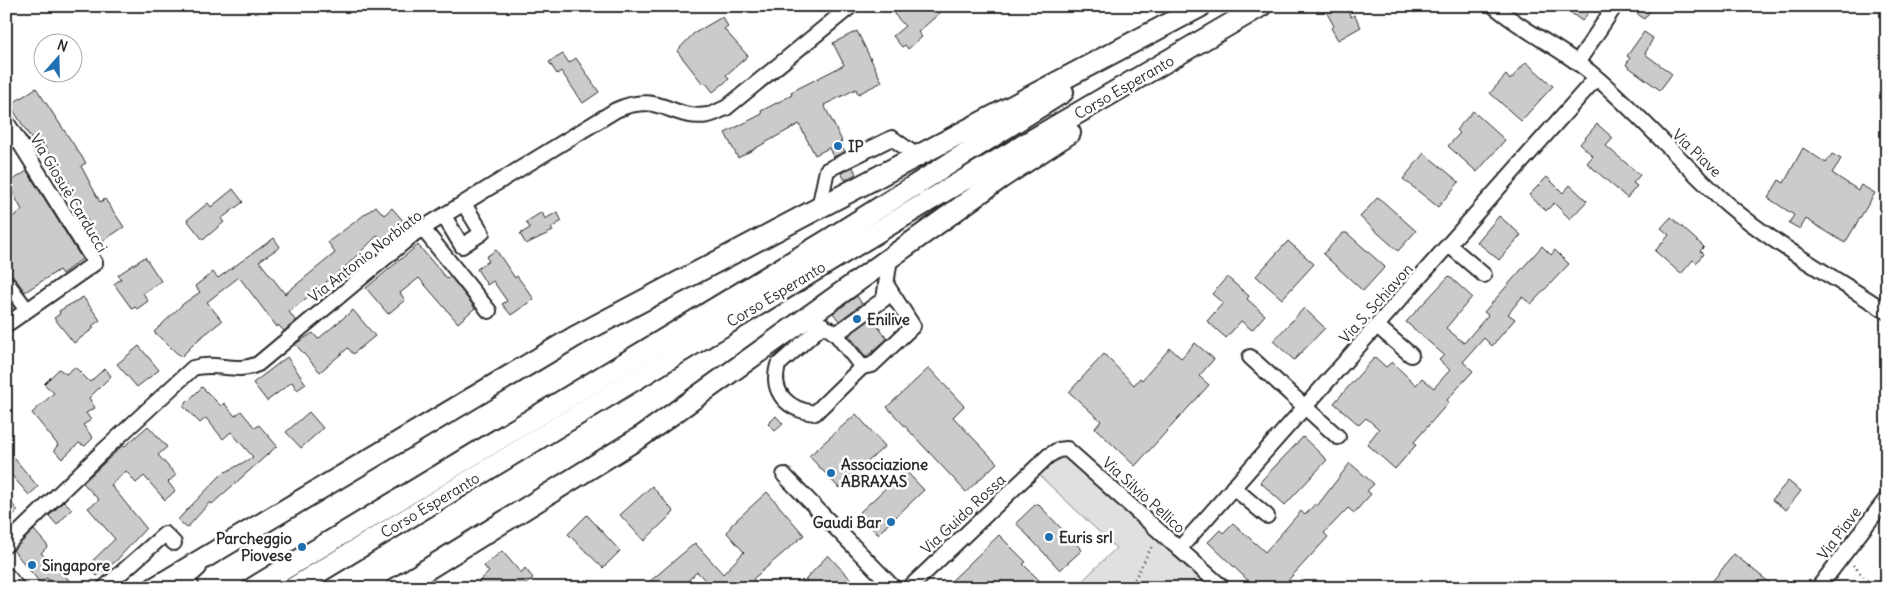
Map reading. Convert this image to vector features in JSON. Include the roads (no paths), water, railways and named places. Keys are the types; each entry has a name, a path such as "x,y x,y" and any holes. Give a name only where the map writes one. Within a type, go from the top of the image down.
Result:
{"highway":[{"name":"Corso Esperanto","path":"253,588 828,240 1200,6"},
{"path":"154,588 576,336 1200,6"},
{"name":"Corso Esperanto","path":"293,588 945,191 1261,6"},
{"path":"396,588 642,436 816,320 890,258 1001,178 1219,32"}],"main road":[{"path":"6,577 15,588"}],"street":[{"name":"Via Antonio Norbiato","path":"6,545 193,368 204,365 248,368 258,364 423,228 632,102 662,106 691,116 709,115 726,108 850,6"},
{"name":"Via Piave","path":"1494,6 1596,78 1728,204 1796,256 1885,310"},
{"path":"1577,63 1615,6"},
{"name":"Via S. Schiavon","path":"1179,549 1304,406 1450,246 1596,78"},
{"name":"Via Giosuè Carducci","path":"6,121 95,263 6,325"},
{"path":"818,208 827,170 892,138 917,156"},
{"path":"444,216 462,246 482,233 464,204"},
{"path":"423,228 489,311"},
{"path":"1450,246 1484,275"},
{"path":"836,334 884,299 890,258"},
{"path":"6,282 27,310"},
{"path":"862,367 836,334 816,320 778,365 775,374 776,388 784,400 800,411 815,413 862,367 872,365 913,326 886,284"},
{"path":"1377,326 1411,355"},
{"path":"1250,357 1338,437"},
{"name":"Via Silvio Pellico","path":"1039,464 1058,450 1067,449 1223,588"},
{"name":"Via Guido Rossa","path":"909,588 1039,464"},
{"path":"784,475 894,588"},
{"path":"1234,487 1267,516"},
{"name":"Via Piave","path":"1818,588 1887,498"},
{"path":"192,588 188,581 189,575 278,521 286,509"},
{"path":"104,588 165,534 174,543"},
{"path":"165,588 175,585 179,588"}],"place":[{"name":"IP","path":"838,146"},
{"name":"Enilive","path":"857,319"},
{"name":"Associazione ABRAXAS","path":"831,473"},
{"name":"Gaudi Bar","path":"891,522"},
{"name":"Euris srl","path":"1049,537"},
{"name":"Parcheggio Piovese","path":"302,547"},
{"name":"Singapore","path":"32,565"}]}
